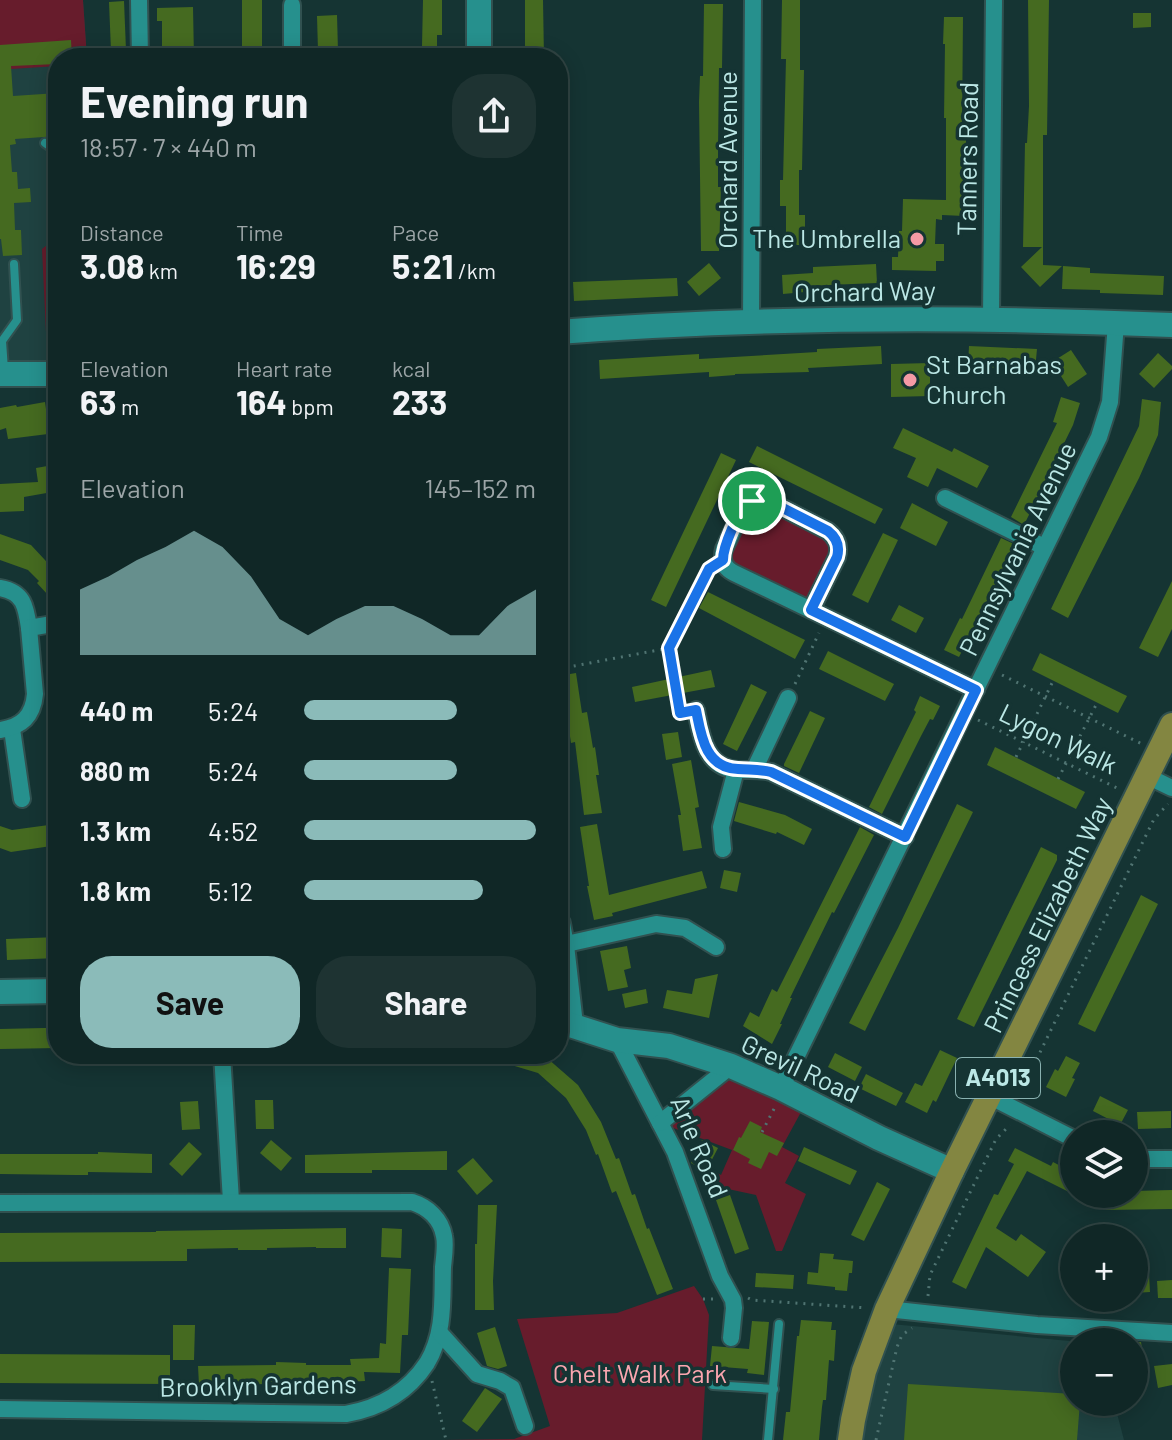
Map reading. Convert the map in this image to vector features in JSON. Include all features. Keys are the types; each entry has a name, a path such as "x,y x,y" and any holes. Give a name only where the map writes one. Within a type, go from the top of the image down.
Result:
{"main road":[{"name":"Princess Elizabeth Way","path":"850,1440 864,1371 887,1309 1172,725"}],"street":[{"path":"139,0 140,48"},
{"path":"479,0 479,48"},
{"name":"Orchard Avenue","path":"751,321 753,0"},
{"name":"Tanners Road","path":"991,318 994,0"},
{"path":"292,5 292,48"},
{"name":"Orchard Way","path":"568,331 751,321 991,318 1172,325"},
{"name":"Pennsylvania Avenue","path":"782,1089 1104,426 1110,402 1116,323"},
{"path":"2,374 48,374"},
{"path":"945,498 1044,547"},
{"path":"818,614 838,553 836,539 828,531 767,500 752,501 743,509 724,549 723,560 727,568 734,573 818,614 976,690"},
{"path":"0,588 12,590 21,600 27,612 29,628 34,703 26,718 6,729 22,799"},
{"path":"29,628 48,625"},
{"path":"755,768 788,698"},
{"path":"696,710 706,749 722,765 736,770 755,768 771,772 905,837"},
{"path":"723,849 721,827 736,770"},
{"path":"1142,787 1172,788"},
{"path":"568,933 656,924 685,928 716,947"},
{"path":"0,992 48,991"},
{"path":"568,1024 617,1040"},
{"name":"Grevil Road","path":"617,1040 669,1046 731,1066 952,1171"},
{"name":"Arle Road","path":"617,1040 675,1152 720,1276 730,1293 734,1308 731,1338"},
{"path":"223,1064 231,1201"},
{"path":"660,1123 731,1066"},
{"path":"989,1096 1060,1132"},
{"path":"1148,1159 1172,1159"},
{"name":"Brooklyn Gardens","path":"0,1203 412,1202 427,1208 444,1236 440,1333 418,1375 396,1395 372,1408 346,1414 0,1409"},
{"path":"887,1309 1037,1325 1172,1333"},
{"path":"440,1333 477,1374 512,1388 525,1426"}],"lane":[{"path":"2,374 2,341 17,320 14,264"},
{"path":"768,1440 779,1324"},
{"path":"713,1385 774,1389"}],"path":[{"path":"696,710 680,713 669,648 709,569 723,560"},
{"path":"788,698 818,614"},
{"path":"568,667 669,648"},
{"name":"Lygon Walk","path":"988,668 1159,752"},
{"path":"1016,757 1053,681"},
{"path":"1058,779 1097,703"},
{"name":"Lygon Walk","path":"965,713 1066,763 1142,787"},
{"path":"762,1132 782,1089"},
{"path":"730,1293 736,1288 752,1300 887,1309"},
{"path":"427,1362 446,1440"}],"shaded area":[{"path":"0,0 83,0 86,48 48,48 48,362 0,363"},
{"path":"870,1322 1060,1340 1060,1416 1118,1416 1124,1440 858,1440"}],"green space":[{"path":"0,0 83,0 86,48 48,48 48,67 0,67"},
{"path":"48,245 48,374 42,249"},
{"path":"752,501 836,539 811,610 734,573 724,549"},
{"path":"731,1066 807,1101 782,1147 799,1156 785,1183 806,1194 782,1251 776,1251 756,1195 728,1189 716,1193 705,1173 714,1171 721,1175 732,1150 660,1123"},
{"name":"Chelt Walk Park","path":"694,1286 709,1315 702,1440 444,1440 514,1439 550,1426 517,1319 617,1313"}],"building":[{"path":"242,0 262,0 262,48 242,48"},
{"path":"423,0 442,0 442,35 437,35 437,48 419,48 422,46"},
{"path":"525,0 543,0 544,48 525,48"},
{"path":"782,0 800,0 800,70 804,70 799,215 805,215 805,245 786,245 786,206 780,206 786,59 781,59"},
{"path":"1028,0 1049,0 1047,135 1043,135 1043,265 1062,266 1040,287 1021,267 1042,247 1023,247 1025,143 1029,106"},
{"path":"124,1 126,48 111,48 109,2"},
{"path":"704,4 723,4 722,68 719,68 719,251 701,251 699,102 700,76 703,76"},
{"path":"193,7 194,48 162,48 162,21 157,21 157,8"},
{"path":"1133,13 1151,13 1151,27 1133,28"},
{"path":"337,15 338,48 318,48 317,16"},
{"path":"944,17 963,17 962,128 966,128 964,216 942,215 942,220 936,219 935,244 944,244 944,261 936,261 936,271 892,270 892,257 898,257 903,199 946,200"},
{"path":"71,40 71,48 48,48 48,64 11,66 13,96 48,94 48,137 15,139 16,144 10,145 12,172 17,172 18,189 30,188 31,202 14,203 15,230 21,230 22,255 3,256 0,239 0,45"},
{"path":"709,263 721,278 699,296 687,282"},
{"path":"876,264 877,283 805,286 805,292 783,294 782,275 813,273 813,267"},
{"path":"1063,266 1090,268 1090,273 1164,276 1163,295 1062,289"},
{"path":"677,278 678,296 574,301 573,282"},
{"path":"881,346 882,364 808,368 809,372 709,377 709,372 600,379 599,360 699,354 699,359"},
{"path":"969,346 1037,349 1035,370 968,367"},
{"path":"1071,350 1087,374 1068,387 1052,362"},
{"path":"1158,353 1172,369 1154,388 1139,374"},
{"name":"St Barnabas Church","path":"930,363 930,396 891,397 891,364"},
{"path":"1061,397 1080,403 1073,425 1024,525 1011,517 1057,423 1053,422"},
{"path":"1142,399 1161,402 1158,435 1068,618 1051,609 1139,426"},
{"path":"45,402 48,434 8,439 6,428 0,430 0,408"},
{"path":"903,428 989,466 977,488 937,468 928,487 907,477 916,458 893,448"},
{"path":"757,446 883,509 875,524 749,462"},
{"path":"721,453 736,460 666,607 651,600"},
{"path":"48,466 48,493 24,497 24,511 0,512 0,484 38,482 36,468"},
{"path":"912,503 948,522 936,546 900,528"},
{"path":"883,533 898,540 868,603 852,595"},
{"path":"0,534 31,545 48,563 48,595 28,570 0,560"},
{"path":"1001,538 1016,545 959,657 944,650"},
{"path":"1172,581 1172,629 1158,657 1139,648"},
{"path":"708,592 805,640 795,659 699,608"},
{"path":"899,605 924,618 916,633 891,620"},
{"path":"828,651 894,684 885,701 819,669"},
{"path":"1040,653 1127,696 1118,713 1032,670"},
{"path":"711,670 715,687 635,702 632,687"},
{"path":"576,673 582,713 587,712 595,747 602,813 584,815 575,742 571,743 568,723 568,674"},
{"path":"751,684 767,692 737,751 723,744"},
{"path":"920,696 940,706 933,720 930,719 882,814 869,807 916,712 914,710"},
{"path":"810,711 825,718 799,773 784,764"},
{"path":"678,732 682,757 666,760 662,734"},
{"path":"995,747 1085,792 1076,809 987,765"},
{"path":"691,760 702,848 683,851 678,815 681,815 672,764"},
{"path":"739,802 785,815 812,829 804,845 777,832 734,821"},
{"path":"957,804 973,812 865,1031 849,1023"},
{"path":"597,824 609,895 702,871 707,888 594,920 580,827"},
{"path":"48,825 48,846 11,852 0,848 0,826 12,830"},
{"path":"860,827 874,835 790,998 772,1044 743,1026 750,1012 759,1017 772,989 777,992"},
{"path":"1041,847 1057,855 1057,860 974,1027 957,1019"},
{"path":"724,870 741,873 737,892 720,888"},
{"path":"1141,895 1158,904 1095,1032 1078,1024"},
{"path":"48,937 48,958 7,960 6,939"},
{"path":"627,946 631,968 624,970 628,987 608,991 600,951"},
{"path":"718,974 709,1018 663,1008 667,990 692,994 695,979"},
{"path":"646,989 648,1003 625,1008 622,994"},
{"path":"48,1028 48,1048 0,1049 0,1029"},
{"path":"940,1050 957,1058 936,1102 933,1100 927,1113 905,1102 915,1083 922,1086"},
{"path":"835,1053 862,1067 855,1081 828,1067"},
{"path":"1066,1056 1080,1063 1066,1097 1046,1087"},
{"path":"508,1064 554,1064 578,1085 601,1122 616,1159 619,1158 673,1289 657,1295 616,1191 612,1193 586,1130 566,1098 538,1073"},
{"path":"866,1074 903,1093 896,1106 859,1088"},
{"path":"1100,1096 1128,1110 1123,1120 1110,1120 1093,1111"},
{"path":"255,1100 273,1100 274,1129 256,1129"},
{"path":"198,1101 200,1129 182,1130 180,1102"},
{"path":"1171,1111 1171,1128 1148,1129 1148,1120 1137,1120 1137,1112"},
{"path":"750,1121 762,1127 760,1132 784,1143 777,1156 769,1152 761,1169 733,1150"},
{"path":"271,1140 292,1158 281,1171 260,1153"},
{"path":"702,1140 718,1148 706,1171 691,1163"},
{"path":"189,1142 202,1154 182,1176 169,1164"},
{"path":"804,1147 857,1171 850,1185 798,1161"},
{"path":"1015,1148 1051,1166 1053,1162 1060,1166 1060,1188 1027,1171 996,1228 1016,1241 1021,1234 1046,1252 1028,1277 986,1247 966,1289 952,1282 994,1194 998,1195 1014,1164 1008,1161"},
{"path":"447,1151 447,1170 305,1173 305,1155"},
{"path":"0,1154 152,1154 152,1173 0,1174"},
{"path":"473,1158 493,1181 477,1195 457,1171"},
{"path":"877,1182 890,1189 864,1241 851,1235"},
{"path":"1172,1190 1172,1209 1101,1208 1148,1208 1148,1191"},
{"path":"730,1195 749,1249 735,1254 716,1200"},
{"path":"478,1205 497,1205 494,1310 475,1310"},
{"path":"346,1228 346,1248 187,1249 187,1261 0,1262 0,1233"},
{"path":"382,1228 402,1229 401,1258 381,1257"},
{"path":"820,1253 834,1254 833,1259 853,1261 847,1291 807,1284 808,1272 818,1273"},
{"path":"389,1268 411,1269 408,1335 402,1335 400,1373 364,1372 365,1381 345,1382 345,1385 269,1382 199,1385 198,1366 276,1365 276,1362 351,1365 350,1359 379,1358 380,1343 386,1344"},
{"path":"756,1273 794,1275 793,1289 755,1287"},
{"path":"1172,1280 1172,1298 1158,1298 1157,1281"},
{"path":"801,1320 832,1322 831,1330 836,1330 834,1361 829,1360 819,1440 783,1440 786,1412 790,1412"},
{"path":"752,1321 769,1322 764,1375 747,1373 748,1369 710,1366 712,1346 749,1349"},
{"path":"173,1325 195,1325 194,1360 173,1360"},
{"path":"495,1327 507,1366 498,1369 487,1366 477,1333"},
{"path":"0,1354 170,1355 170,1384 0,1383"},
{"path":"1172,1364 1172,1385 1158,1388 1154,1366"},
{"path":"908,1384 1060,1393 1060,1416 1079,1416 1077,1440 904,1440"},
{"path":"485,1388 502,1399 477,1432 462,1421"}],"place":[{"name":"The Umbrella","path":"917,239"},
{"name":"St Barnabas Church","path":"910,380"}],"route":[{"path":"767,500 828,531 836,539 839,548 837,557 811,610 976,690 905,837 771,772 755,768 736,770 722,765 710,755 703,742 696,710 680,713 669,648 709,569 723,560 722,554 743,509 752,501 767,500"}]}
